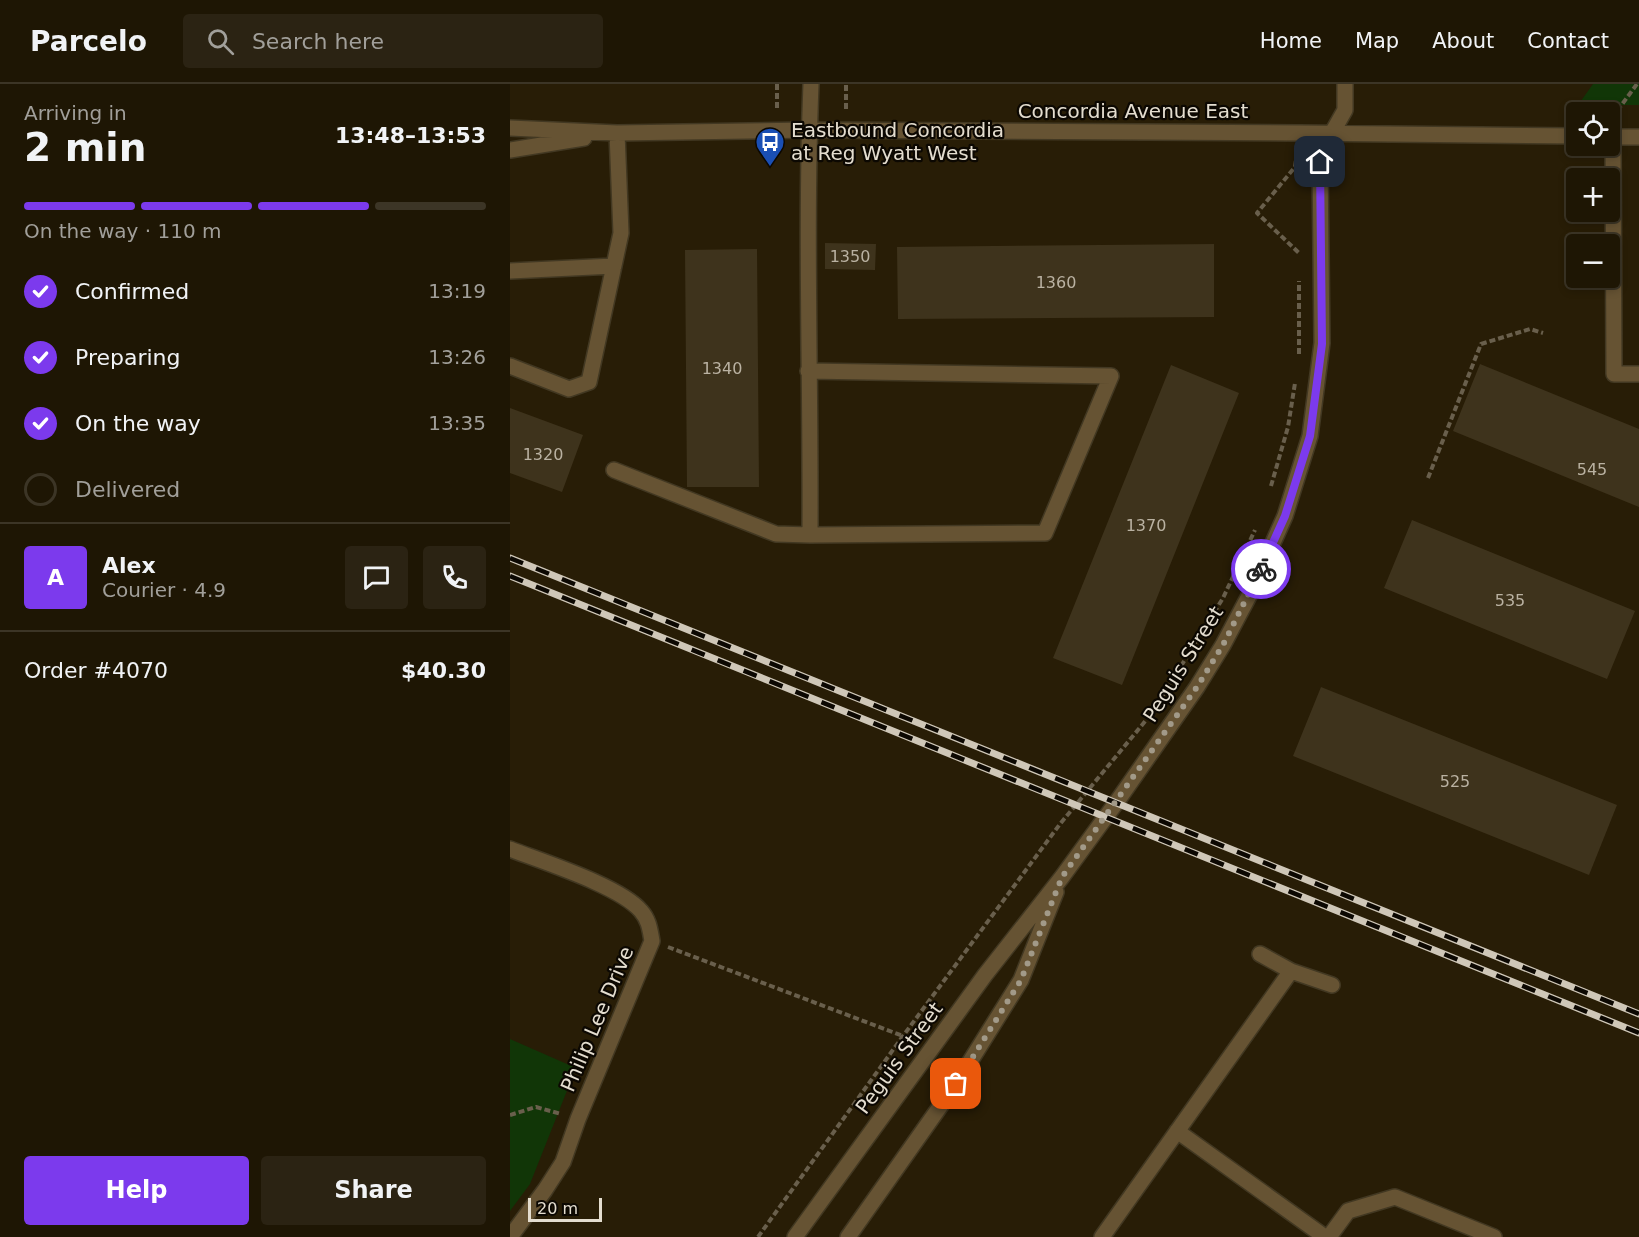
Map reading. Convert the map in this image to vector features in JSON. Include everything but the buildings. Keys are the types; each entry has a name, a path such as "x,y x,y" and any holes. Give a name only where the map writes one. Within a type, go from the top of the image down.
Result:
{"street":[{"path":"810,535 811,452 808,371 811,84"},
{"name":"Peguis Street","path":"795,1237 985,975 1062,877 1123,794 1208,670 1250,594 1285,516 1310,436 1322,344 1320,162 1345,110 1345,84"},
{"name":"Concordia Avenue East","path":"510,128 617,133 809,130 1566,136"},
{"path":"510,366 569,389 589,382 621,233 617,133"},
{"name":"Concordia Avenue East","path":"510,150 617,133"},
{"path":"1620,137 1639,137"},
{"path":"1611,156 1614,374 1639,374"},
{"path":"510,271 614,266"},
{"path":"615,470 776,534 1045,533 1111,376 808,371"},
{"name":"Philip Lee Drive","path":"510,849 608,888 631,900 648,920 652,941 578,1119 563,1162 510,1237"},
{"name":"Peguis Street","path":"848,1237 956,1084 1021,980 1062,877"},
{"path":"1260,954 1291,971 1332,985"},
{"path":"1102,1237 1291,971"},
{"path":"1177,1131 1327,1237 1348,1211 1395,1197 1494,1237"}],"path":[{"path":"777,84 777,109"},
{"path":"846,84 846,109"},
{"path":"1620,107 1637,84"},
{"path":"1299,264 1299,253 1257,213 1295,167 1300,133"},
{"path":"1299,275 1299,355"},
{"path":"1428,478 1481,344 1530,329 1543,333"},
{"path":"1269,495 1288,427 1296,375"},
{"path":"758,1237 1060,824 1152,713 1223,598 1256,527"},
{"path":"652,941 903,1036"},
{"path":"510,1114 536,1107 578,1119"}],"green space":[{"path":"1593,84 1639,84 1639,105 1620,105 1620,102 1580,102"},
{"path":"510,1039 576,1068 530,1184 510,1211"}],"railway":[{"path":"510,558 1639,1014"},
{"path":"510,576 1639,1033"}],"way so far":[{"path":"956,1084 1021,980 1062,877 1197,687 1223,645 1261,569"}],"place":[{"name":"Eastbound Concordia at Reg Wyatt West","path":"770,168"}],"route":[{"path":"1261,569 1285,516 1310,436 1322,344 1320,162"}]}
